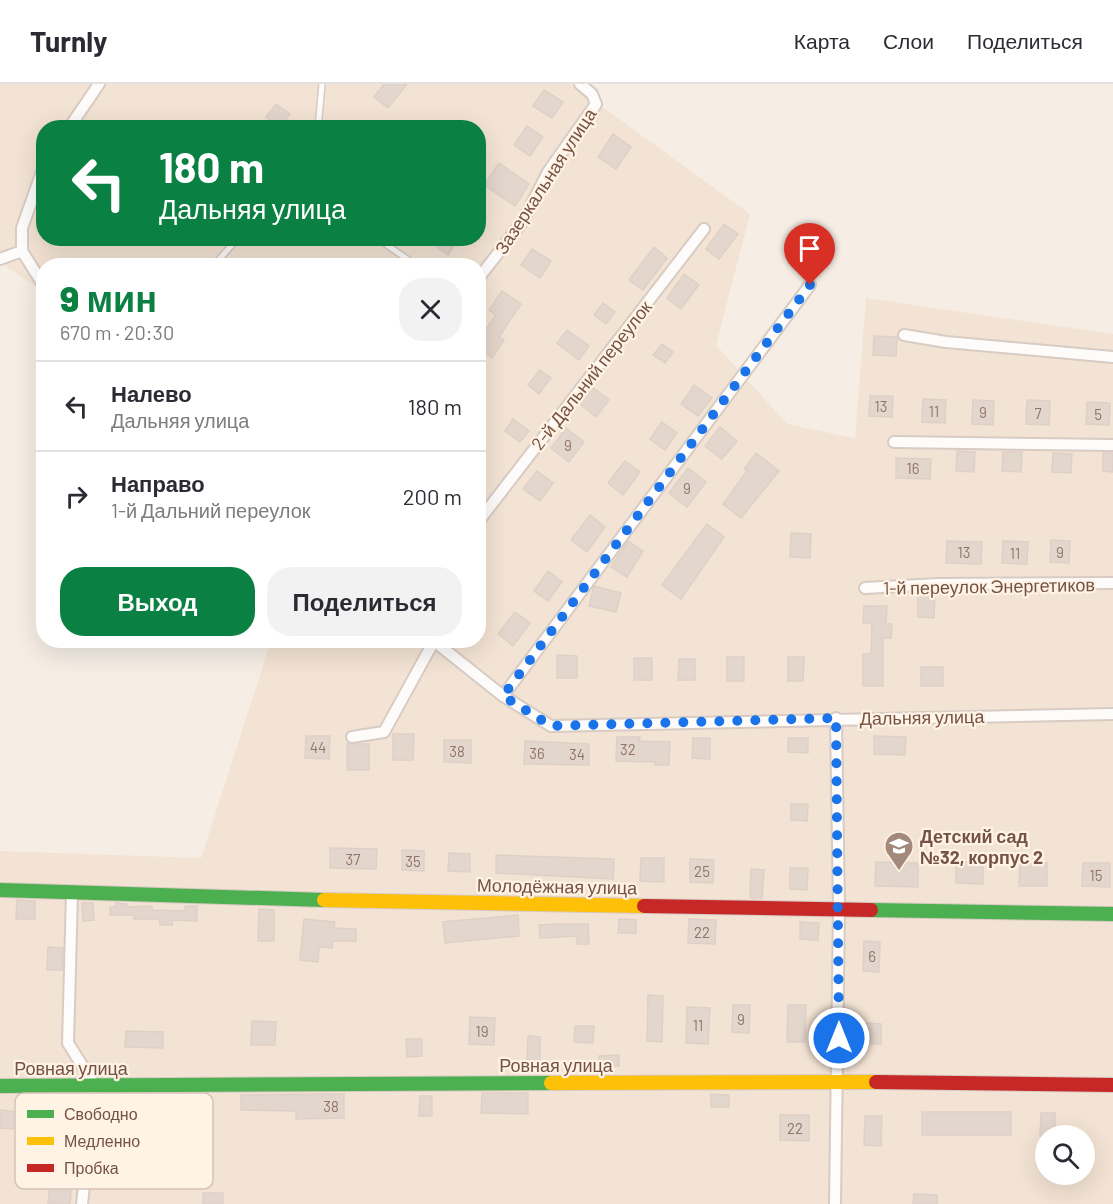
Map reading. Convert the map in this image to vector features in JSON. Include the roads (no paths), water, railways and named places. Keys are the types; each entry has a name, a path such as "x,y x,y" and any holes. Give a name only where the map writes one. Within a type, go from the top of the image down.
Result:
{"street":[{"path":"74,120 99,84"},
{"name":"Зазеркальная улица","path":"486,269 523,221 548,172 596,104 592,94 580,84"},
{"path":"36,189 22,228 22,251 36,273"},
{"name":"2-й Дальний переулок","path":"486,512 704,229"},
{"path":"0,259 22,251"},
{"path":"503,696 810,285"},
{"path":"904,335 946,342 1113,357"},
{"path":"894,442 1113,445"},
{"name":"1-й переулок Энергетиков","path":"865,588 938,584 1113,583"},
{"path":"352,737 384,732 430,648"},
{"name":"Дальняя улица","path":"444,648 503,696 551,726 836,718 1113,714"},
{"path":"835,1204 839,909 836,718"},
{"name":"Молодёжная улица","path":"0,890 1113,914"},
{"path":"72,893 68,1043 95,1086 94,1093"},
{"name":"Ровная улица","path":"0,1086 838,1081 1113,1085"},
{"path":"81,1204 83,1189"}],"lane":[{"path":"319,120 322,84"},
{"path":"220,258 231,246"},
{"path":"388,246 406,258"}],"place":[{"name":"Детский сад №32, корпус 2","path":"899,872"}]}
